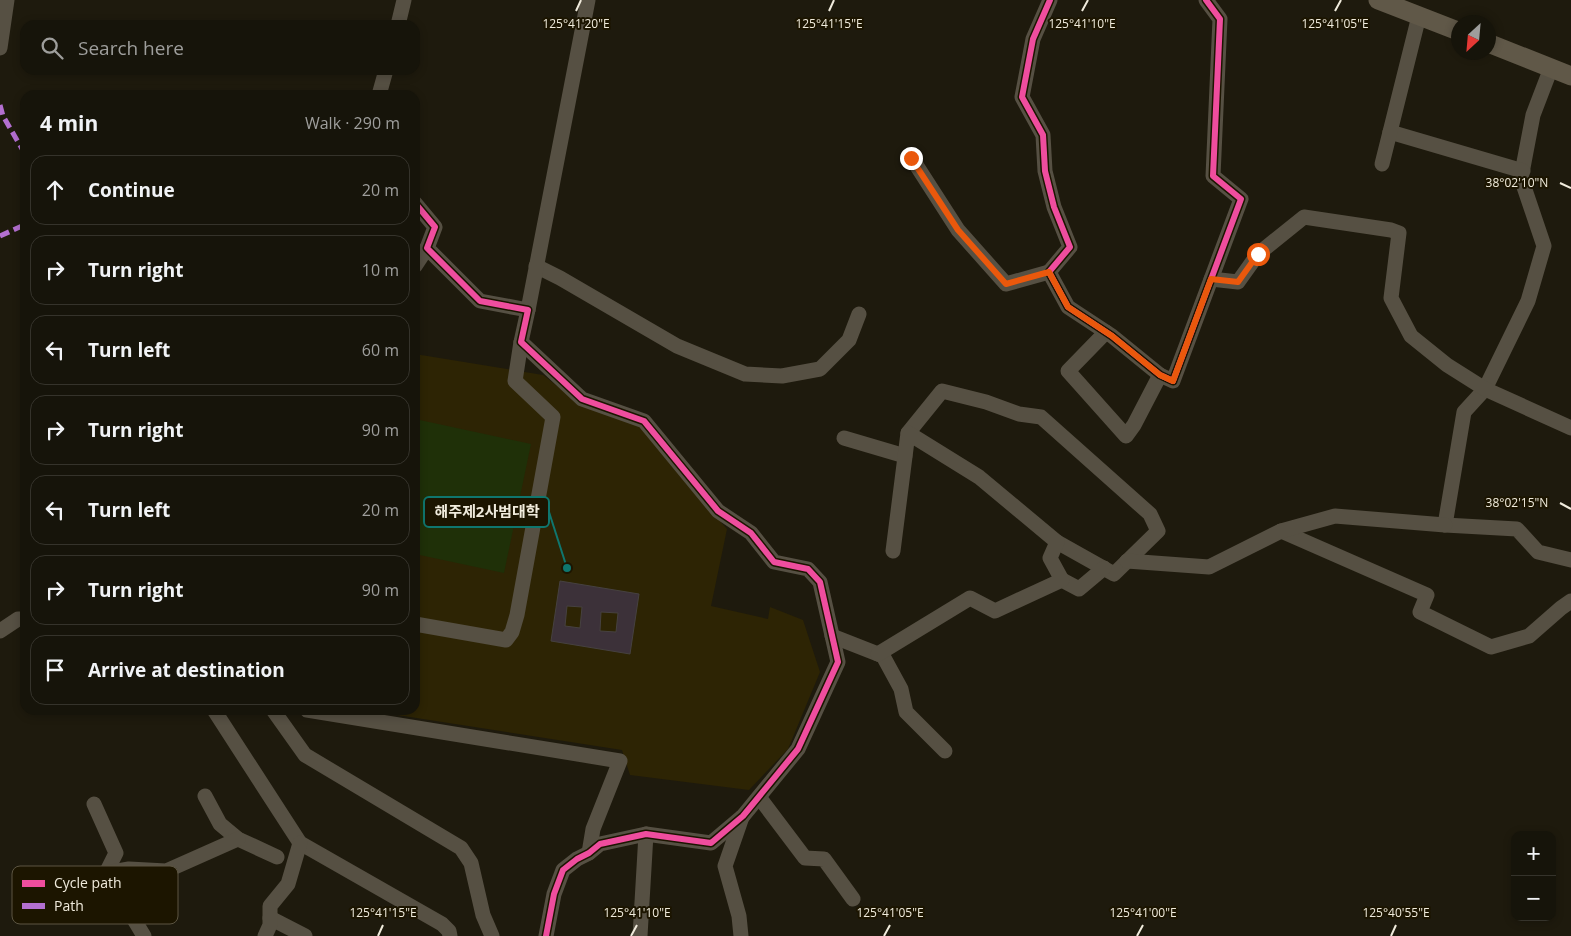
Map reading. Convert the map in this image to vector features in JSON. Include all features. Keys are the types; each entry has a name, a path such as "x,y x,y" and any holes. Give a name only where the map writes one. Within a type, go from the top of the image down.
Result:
{"main road":[{"path":"1378,0 1451,28"},
{"path":"1496,46 1571,76"}],"street":[{"path":"0,48 7,0"},
{"path":"399,20 404,0"},
{"path":"420,625 506,640 512,632 517,615 553,417 515,381 588,0"},
{"path":"911,158 958,230 1006,284 1049,272 1070,247 1054,207 1045,171 1043,135 1022,96 1032,39 1050,0"},
{"path":"1049,272 1068,307 1106,332 1160,375 1173,381 1241,199 1213,176 1220,19 1206,0"},
{"path":"1382,164 1419,16"},
{"path":"1445,525 1464,412 1485,389 1528,301 1544,246 1521,178 1533,115 1551,68"},
{"path":"380,90 385,75"},
{"path":"1390,132 1523,171"},
{"path":"420,209 435,227 427,248 420,258"},
{"path":"1211,279 1238,282 1258,254 1304,217 1399,232 1391,298 1411,336 1447,365 1485,389 1571,428"},
{"path":"427,248 480,302 528,310"},
{"path":"536,266 677,346 745,374 782,376 820,368 849,340 859,314"},
{"path":"1106,332 1068,371 1126,436 1134,425 1160,375"},
{"path":"521,342 582,399 644,421 718,511 751,533 774,562 808,568 820,582 838,662 798,749 743,816 712,843 646,834 600,844 563,870 554,894 546,936"},
{"path":"894,551 908,433 942,391 986,402 1019,414 1041,417 1150,514 1158,531 1114,574 1057,542 979,476 908,433"},
{"path":"844,438 905,456"},
{"path":"1127,561 1210,567 1281,531 1335,516 1517,529 1538,552 1571,560"},
{"path":"1281,531 1427,595 1420,612 1491,647 1529,636 1561,608 1571,602"},
{"path":"1057,542 1050,558 1062,580 1079,589 1104,568"},
{"path":"878,654 970,598 995,611 1062,580"},
{"path":"0,631 20,619"},
{"path":"832,636 883,656 901,689 906,712 945,751"},
{"path":"217,715 300,843 442,924 449,931 450,936"},
{"path":"277,715 305,755 461,848 471,863 483,915 492,936"},
{"path":"339,715 620,761 593,829 589,853"},
{"path":"205,796 220,824 238,839 277,857"},
{"path":"759,796 805,858 824,859 854,899"},
{"path":"94,804 116,853 110,866"},
{"path":"741,936 739,916 725,866 743,816"},
{"path":"640,936 646,834"},
{"path":"177,866 238,839"},
{"path":"265,936 270,926 270,906 288,884 300,843"},
{"path":"270,918 305,936"},
{"path":"137,924 144,936"}],"shaded area":[{"path":"420,355 543,375 579,403 637,423 697,496 727,529 711,606 768,619 770,607 803,620 820,672 788,749 749,790 630,775 622,750 397,715 420,715"}],"green space":[{"path":"420,420 531,444 504,573 420,555"}],"building":[{"path":"560,581 639,594 630,654 551,641","holes":["567,606 582,607 580,628 565,626","601,612 618,613 616,632 600,631"]}],"marked path":[{"path":"0,105 3,116 20,145"},
{"path":"0,236 20,227"}],"cycle path":[{"path":"1050,0 1033,39 1022,97 1043,135 1045,171 1054,207 1070,247 1049,272 1068,307 1112,336 1160,375 1173,381 1241,199 1213,176 1220,19 1206,0"},
{"path":"420,209 435,227 427,248 480,301 528,310 521,342 582,399 644,421 718,511 751,533 774,562 808,569 820,582 838,662 798,749 743,816 711,843 646,834 600,844 563,870 554,894 546,936"}],"place":[{"name":"해주제2사범대학","path":"567,568"}],"route":[{"path":"911,158 958,230 1006,284 1049,272 1068,307 1112,336 1160,375 1173,381 1211,279 1238,282 1258,254"}]}
